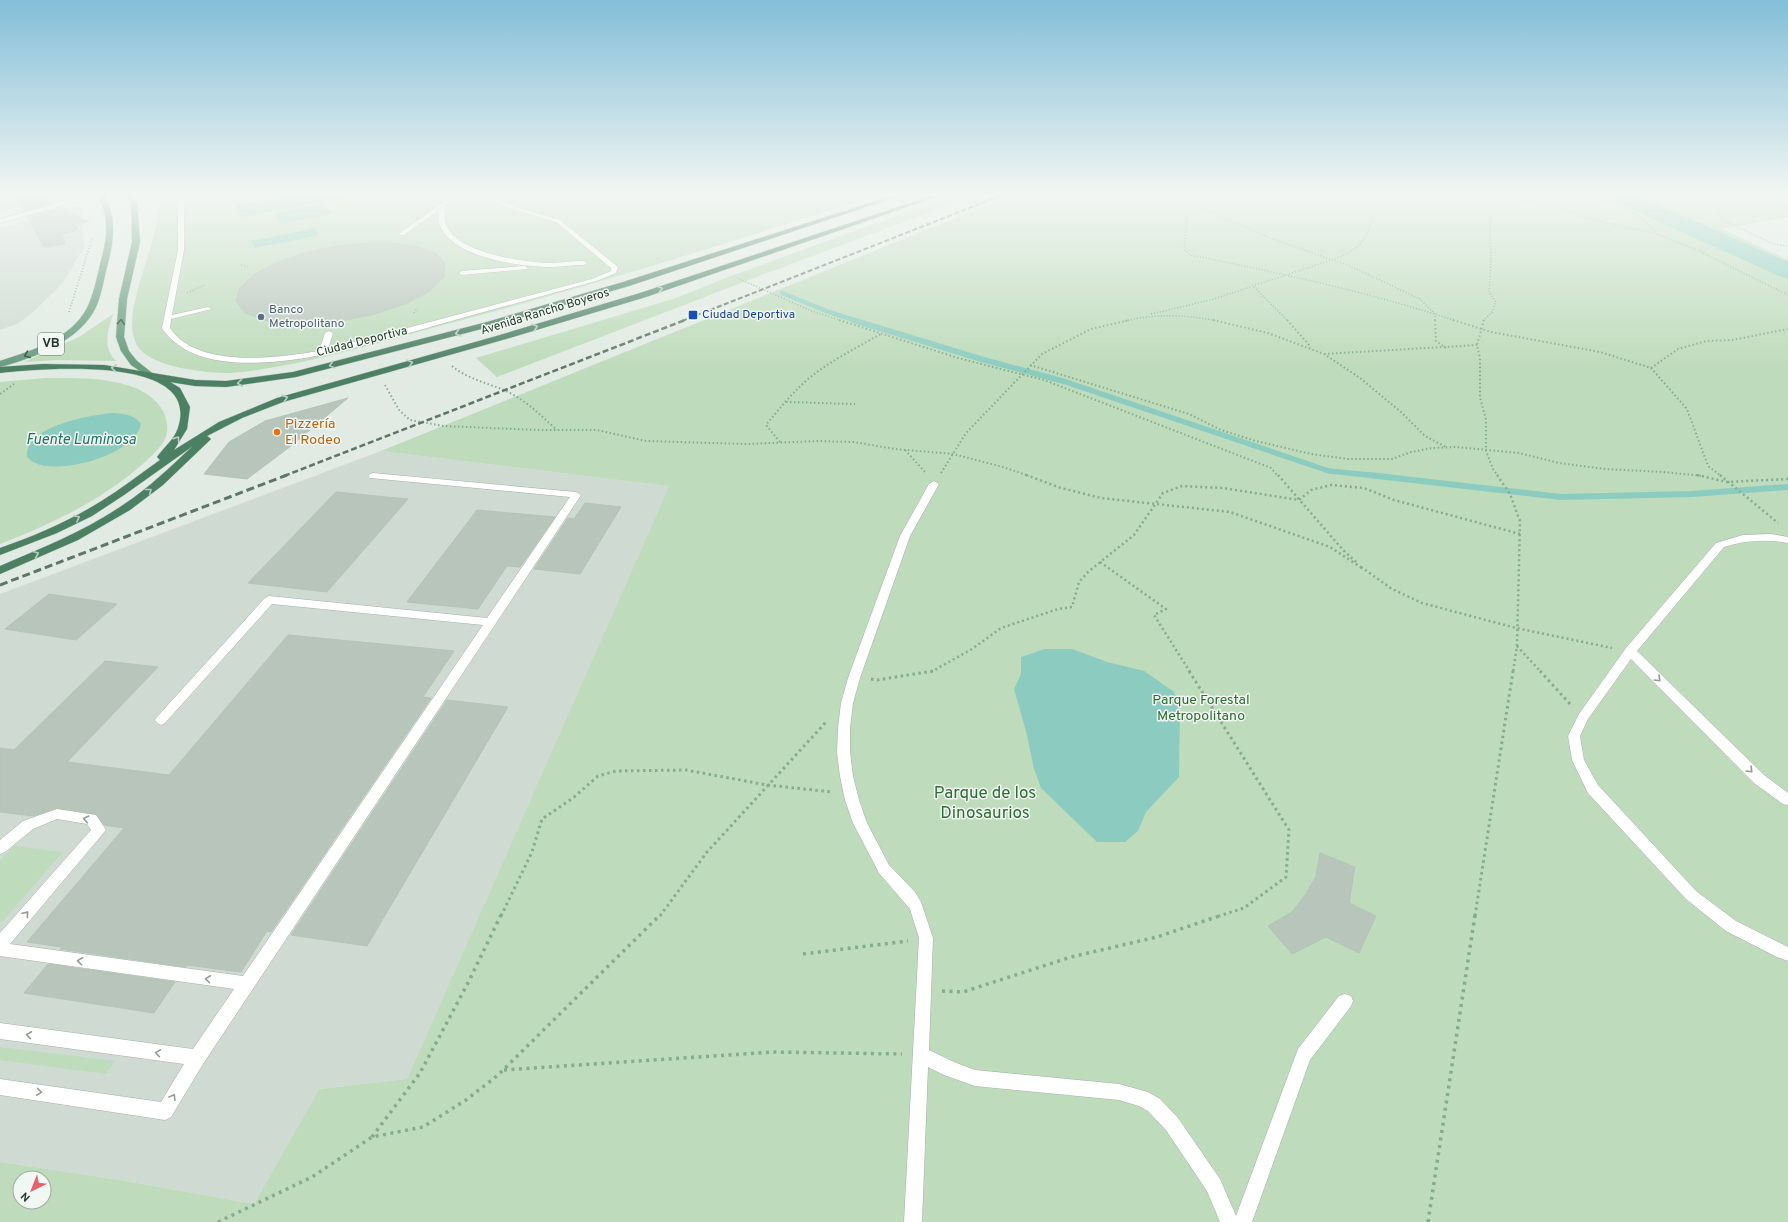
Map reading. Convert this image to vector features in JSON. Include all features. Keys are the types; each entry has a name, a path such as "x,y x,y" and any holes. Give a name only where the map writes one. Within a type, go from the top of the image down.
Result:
{"highway":[{"name":"Avenida Rancho Boyeros","path":"152,376 195,383 226,384 293,376 490,324 626,284 721,253"},
{"name":"Avenida Rancho Boyeros","path":"249,411 280,400 440,355 636,297 767,253"},
{"path":"0,370 70,366 126,369 152,376 168,384 178,392 184,401 186,424 179,437 171,447 130,486"},
{"path":"1,552 66,524 106,503 197,438 216,426 249,411"},
{"path":"0,570 80,535 118,513 142,497 165,478 216,430 227,422 249,411"}],"main road":[{"name":"VB","path":"0,364 38,350 62,338 77,327 91,308 106,253"},
{"path":"133,253 123,299 120,338 125,351 134,363 152,376"}],"lane":[{"name":"Ciudad Deportiva","path":"180,253 172,300 167,318 166,328 170,335 185,347 210,355 251,360 274,359 323,352 594,280 614,272 615,267 609,263"},
{"path":"480,253 508,261 541,264 590,262 609,263"},
{"path":"597,253 609,263"},
{"path":"462,273 590,262"},
{"path":"167,318 208,309"},
{"path":"323,352 329,332"},
{"path":"0,1087 165,1111 197,1058 576,495 373,476"},
{"path":"913,1222 926,938 916,905 885,870 862,829 849,794 843,750 847,700 854,678 905,536 934,484"},
{"path":"1788,540 1771,537 1743,538 1720,545 1630,652 1582,718 1574,736 1578,760 1593,789 1691,894 1731,926 1788,954"},
{"path":"161,720 269,600 491,622"},
{"path":"1630,652 1759,779 1788,800"},
{"path":"0,848 28,825 57,814 91,819 99,830 0,944"},
{"path":"0,950 247,984"},
{"path":"1243,1222 1304,1055 1345,1001"},
{"path":"0,1031 197,1058"},
{"path":"920,1054 950,1069 975,1078 1119,1092 1142,1098 1154,1105 1176,1130 1214,1185 1229,1222"}],"path":[{"path":"68,318 88,253"},
{"path":"1188,253 1190,255 1288,275 1406,304 1491,332 1600,352 1651,368 1687,409 1708,466 1782,526"},
{"path":"1313,253 1350,266 1420,299 1435,314 1436,341 1446,348"},
{"path":"905,450 923,469 934,484 966,433 1042,354 1091,330 1214,300 1333,260 1348,253"},
{"path":"1428,1222 1516,646 1520,521 1510,494 1493,468 1486,451 1486,420 1480,397 1480,358 1477,345 1483,321 1492,312 1496,302 1489,292 1491,253"},
{"path":"1702,253 1788,295"},
{"path":"241,265 248,267"},
{"path":"720,269 753,286 812,311 958,358 1044,380 1074,390 1271,468 1343,550 1362,568"},
{"path":"1254,287 1296,329 1312,349"},
{"path":"1144,316 1187,315 1221,321 1268,333 1324,354 1360,378 1401,412 1425,436 1447,448"},
{"path":"1651,368 1678,349 1706,341 1732,340 1788,329"},
{"path":"780,442 766,425 807,379 836,359 882,334"},
{"path":"1324,354 1477,345"},
{"path":"440,355 459,373 477,383 496,386 517,396 557,430"},
{"path":"1030,365 1189,414 1221,430 1256,441 1311,454 1348,459 1392,459 1411,452 1447,448 1519,453 1559,463 1605,469 1702,476 1727,482 1788,478"},
{"path":"378,372 399,410 410,420 444,426 597,430 646,440 746,444 818,441 854,442 905,450 953,454 1003,466 1061,488 1101,498 1230,512 1330,547 1392,589 1422,602 1516,628 1630,652"},
{"path":"786,402 855,404"},
{"path":"854,678 877,680 931,672 972,649 1001,628 1058,609 1072,607 1079,582 1089,570 1134,535 1163,493 1182,486 1223,488 1299,500 1311,490 1331,485 1364,488 1394,500 1520,534"},
{"path":"924,991 963,992 1071,957 1157,937 1244,908 1286,877 1289,830 1154,615 1166,609 1100,562"},
{"path":"1516,646 1582,718"},
{"path":"372,1137 423,1126 466,1100 503,1070 657,920 707,852 767,785 847,700"},
{"path":"218,1222 312,1177 372,1137 424,1066 469,981 532,852 542,819 573,798 598,776 616,771 686,770 767,785 849,794"},
{"path":"803,954 926,938"},
{"path":"503,1070 772,1052 920,1054"}],"shaded area":[{"path":"0,253 80,253 62,284 33,312 19,323 0,330"},
{"path":"381,451 669,486 407,1079 319,1089 254,1204 120,1180 0,1162 0,594"}],"green space":[{"path":"149,253 693,253 482,315 353,350 268,368 230,373 208,372 168,365 146,355 139,348 133,334 132,316"},
{"path":"794,253 821,253 497,377 476,358 676,298"},
{"name":"Parque Forestal Metropolitano","path":"869,253 1773,253 1788,260 1788,1222 0,1222 0,1162 120,1180 254,1204 319,1089 407,1079 669,486 381,451"},
{"path":"113,314 107,339 109,350 116,361 57,360 24,362 79,337"},
{"path":"45,378 94,379 128,385 143,392 155,401 164,413 167,424 167,432 161,446 152,456 106,492 55,521 0,544 0,382"},
{"path":"14,846 63,852 0,924 0,861"},
{"path":"0,1047 115,1061 106,1074 0,1060"}],"water":[{"name":"Fuente Luminosa","path":"113,413 132,416 141,424 136,435 126,445 112,453 96,460 62,466 47,466 35,463 27,457 29,446 36,437 47,430 60,424 89,416"},
{"path":"1045,649 1072,649 1107,662 1144,671 1173,691 1180,703 1179,777 1146,812 1138,831 1125,842 1097,842 1041,788 1034,769 1027,735 1014,689 1021,674 1021,657"}],"building":[{"path":"304,253 435,253 445,264 444,277 430,291 405,304 372,315 335,322 298,324 267,321 245,313 236,301 240,288 253,275 275,263"},
{"name":"Pizzería El Rodeo","path":"348,398 291,446 247,479 204,474 229,442 265,421"},
{"path":"336,492 408,499 327,592 248,583"},
{"path":"585,503 621,507 580,574 534,569 568,518 574,519"},
{"path":"477,510 555,517 520,567 507,566 478,609 407,602"},
{"path":"49,594 117,604 76,640 5,629"},
{"path":"288,635 454,651 423,697 431,698 271,932 267,931 241,972 187,965 186,967 60,949 62,947 27,942 124,828 104,825 96,814 57,808 33,816 0,812 0,748 14,750 105,661 158,667 67,762 169,775"},
{"path":"447,700 508,707 367,946 291,935"},
{"path":"1320,853 1355,867 1349,903 1376,916 1359,953 1326,937 1292,954 1268,926 1292,912 1306,894 1316,876"},
{"path":"48,964 175,982 154,1013 24,993"}],"waterway":[{"path":"1748,253 1788,271"},
{"path":"782,293 829,312 857,321"},
{"path":"853,320 981,359 1066,382 1329,471 1376,476"},
{"path":"1369,475 1376,476"},
{"path":"1376,476 1561,497 1692,494 1788,487"}],"railway":[{"path":"682,321 855,253"},
{"path":"284,476 685,320"},
{"path":"0,585 287,475"}],"place":[{"name":"Ciudad Deportiva","path":"693,315"},
{"name":"Banco Metropolitano","path":"261,317"},
{"name":"Pizzería El Rodeo","path":"277,432"}],"park label":[{"name":"Parque de los Dinosaurios","path":"985,804"}]}
